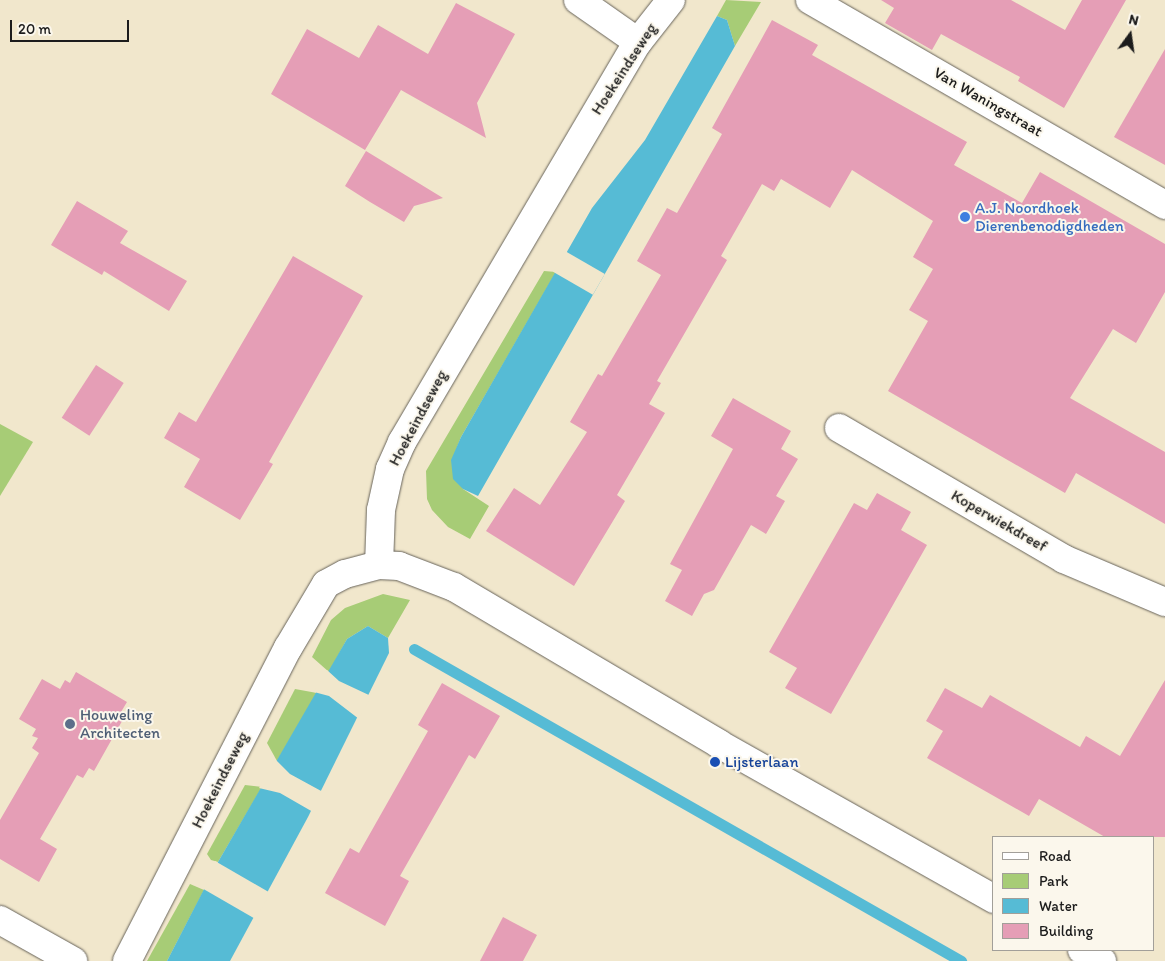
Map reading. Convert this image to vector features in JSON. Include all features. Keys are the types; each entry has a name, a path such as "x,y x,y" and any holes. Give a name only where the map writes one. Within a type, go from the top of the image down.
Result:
{"street":[{"path":"578,0 638,42"},
{"name":"Hoekeindseweg","path":"127,961 288,648 326,584 345,574 379,565 381,510 390,469 402,442 638,42 671,0"},
{"name":"Van Waningstraat","path":"810,0 1165,204"},
{"name":"Koperwiekdreef","path":"839,428 1064,559 1165,602"},
{"path":"379,565 399,566 454,587 719,744 992,898"},
{"path":"0,920 73,961"},
{"path":"1084,951 1102,961"}],"green space":[{"path":"726,0 761,2 735,46 727,20 717,16"},
{"path":"544,271 556,272 461,437 452,460 463,489 489,506 470,539 448,527 432,510 427,499 426,471"},
{"path":"0,424 33,442 0,496"},
{"path":"383,594 410,600 388,638 368,626 347,639 329,672 312,657 331,620 345,608"},
{"path":"295,689 317,693 277,761 267,743"},
{"path":"245,785 262,787 218,862 211,860 207,854"},
{"path":"190,884 204,890 167,961 147,961"}],"water":[{"path":"717,16 727,20 735,46 478,496 463,489 453,479 451,460 461,437 592,208 645,140"},
{"path":"368,626 388,638 389,653 308,817 230,961 167,961 218,862 347,639"}],"pier":[{"path":"565,251 605,274 593,295 553,272"},
{"path":"327,670 339,681 371,696 359,719 329,696 314,692"},
{"path":"275,759 290,774 323,792 313,812 280,793 259,788"},
{"path":"215,861 270,893 255,919 200,887"}],"building":[{"path":"881,0 1011,0 1065,30 1082,0 1126,0 1064,108 1018,81 1020,77 941,34 932,50 885,23 894,8"},
{"path":"456,3 515,34 477,103 486,138 401,90 365,150 271,94 307,29 359,58 378,25 428,54"},
{"path":"772,20 818,45 812,55 967,142 954,165 1022,203 1040,172 1165,244 1165,292 1136,343 1113,329 1070,398 1165,452 1165,524 1076,473 1065,493 888,391 928,321 909,310 933,269 913,257 933,221 852,170 830,208 781,179 774,191 762,184 721,256 727,260 657,381 661,383 649,404 665,413 617,495 625,501 574,586 486,531 514,488 540,505 587,432 570,422 598,374 602,376 661,275 637,261 667,208 677,213 722,134 712,128"},
{"path":"1165,49 1165,165 1114,137"},
{"path":"366,151 443,198 414,206 404,222 370,202 345,186"},
{"path":"77,201 128,231 120,243 187,281 169,311 104,271 102,275 51,245"},
{"path":"293,256 363,296 269,462 273,464 240,520 184,487 200,459 164,438 179,412 196,422"},
{"path":"96,365 124,383 89,436 62,418"},
{"path":"733,398 791,431 781,449 798,459 776,496 785,501 766,534 751,525 714,590 704,594 692,616 665,601 682,570 670,564 733,449 711,436"},
{"path":"877,493 911,512 901,530 927,545 831,714 785,688 797,668 769,652 854,503 867,510"},
{"path":"76,672 127,702 121,712 126,714 94,771 89,768 83,778 77,775 40,839 57,849 39,882 0,859 0,820 39,753 32,748 38,738 32,736 36,729 19,719 42,679 60,689 65,680 70,683"},
{"path":"1165,680 1165,837 1103,836 1039,799 1029,816 927,758 943,731 926,721 945,688 982,708 990,695 1080,747 1086,736 1120,756"},
{"path":"442,683 500,716 475,759 469,755 400,876 409,881 385,926 325,893 350,848 359,853 428,731 418,725"},
{"path":"503,917 537,935 523,961 480,961"}],"waterway":[{"path":"414,649 961,961"}],"place":[{"name":"A.J. Noordhoek Dierenbenodigdheden","path":"965,217"},
{"name":"Houweling Architecten","path":"70,724"},
{"name":"Lijsterlaan","path":"715,762"}]}
